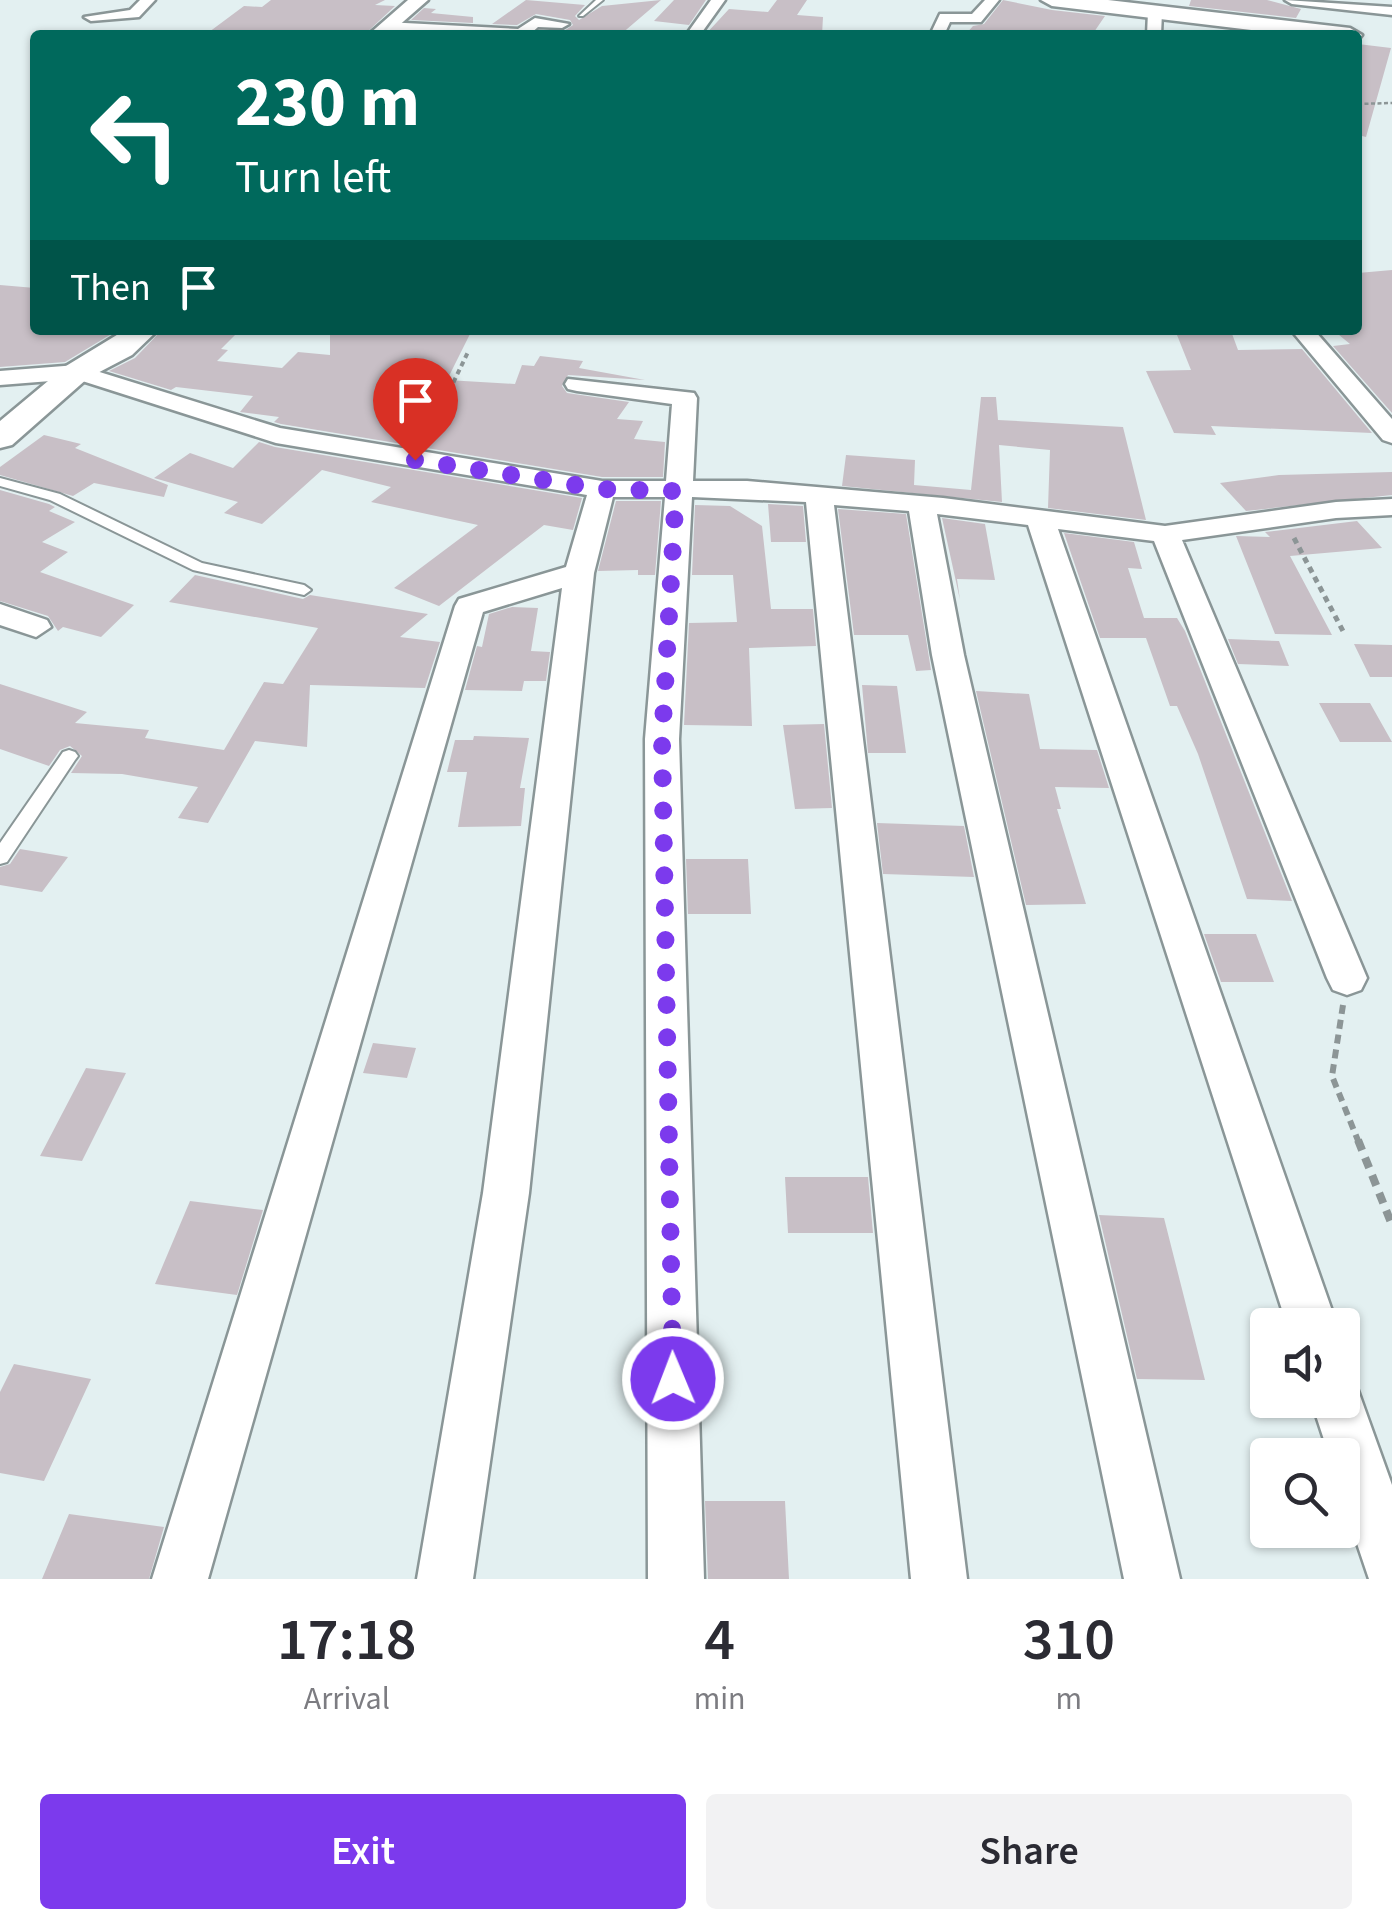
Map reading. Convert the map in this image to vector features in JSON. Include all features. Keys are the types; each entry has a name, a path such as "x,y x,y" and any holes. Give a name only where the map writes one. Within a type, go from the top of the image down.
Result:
{"highway":[{"path":"1052,0 1154,24 1261,30"},
{"path":"1106,0 1330,30"}],"street":[{"path":"91,18 134,14 148,0"},
{"path":"369,30 404,0"},
{"path":"381,30 419,0"},
{"path":"697,30 718,0"},
{"path":"939,30 944,17 976,20 992,0"},
{"path":"1300,0 1392,11"},
{"path":"526,30 535,22 562,24"},
{"path":"0,438 119,335"},
{"path":"0,378 86,367 121,350 138,335"},
{"path":"1307,335 1380,402 1392,435"},
{"path":"86,367 276,434 602,489 747,489 1165,534 1392,508"},
{"path":"577,384 685,398 662,740 676,1579"},
{"path":"445,1579 506,1193 579,572 602,489"},
{"path":"819,496 939,1579"},
{"path":"922,505 948,655 1152,1579"},
{"path":"1041,521 1306,1308"},
{"path":"1165,534 1348,978"},
{"path":"180,1579 470,606 579,572"},
{"path":"0,614 36,627"},
{"path":"1343,1418 1392,1567"}],"lane":[{"path":"580,15 600,0"},
{"path":"0,482 54,497 198,566 304,590"},
{"path":"0,857 69,756"}],"path":[{"path":"1362,104 1392,103"},
{"path":"415,460 468,350"},
{"path":"1283,518 1344,633"},
{"path":"1348,978 1332,1076 1392,1225"}],"building":[{"path":"271,0 385,0 375,5 395,6 369,30 212,30 244,6 262,7"},
{"path":"526,0 585,5 575,16 579,20 602,6 661,0 626,30 566,30 573,25 570,20 536,14 517,25 492,24"},
{"path":"674,0 706,0 689,25 654,21"},
{"path":"777,0 807,0 797,15 823,17 822,30 710,30 729,9 768,12"},
{"path":"1003,0 1105,16 1095,30 969,30 984,24"},
{"path":"1191,0 1267,0 1301,9 1296,18 1189,6"},
{"path":"424,8 436,9 431,13 473,17 473,23 411,20"},
{"path":"1362,44 1391,48 1366,137 1362,136"},
{"path":"1392,270 1392,413 1333,346 1350,344 1339,335 1362,335 1362,273"},
{"path":"0,285 30,288 30,335 110,335 65,362 0,367"},
{"path":"157,335 235,335 221,349 228,350 217,361 282,368 298,352 330,355 330,335 470,335 447,380 515,384 522,365 534,366 540,356 583,361 579,368 645,380 568,375 562,386 567,393 629,402 617,419 643,421 634,439 665,442 663,477 602,477 281,424 274,422 279,417 240,412 253,396 176,387 171,390 109,371 135,358"},
{"path":"1177,335 1232,335 1238,350 1302,349 1372,433 1211,426 1216,435 1174,433 1146,371 1191,370"},
{"path":"981,397 996,397 998,420 1123,427 1146,520 1048,508 1050,450 999,445 1002,502 842,486 846,455 915,460 914,485 971,490"},
{"path":"44,435 81,444 75,448 168,485 164,497 94,483 73,496 0,475 0,467"},
{"path":"259,442 582,498 573,530 544,525 439,606 394,588 478,525 371,502 391,487 322,470 262,524 224,513 238,502 154,478 190,453 233,468"},
{"path":"1392,472 1392,495 1246,511 1220,483 1279,475"},
{"path":"0,490 49,504 55,507 49,511 75,522 42,542 68,552 40,572 134,605 101,637 63,627 58,631 48,616 0,601"},
{"path":"616,501 661,501 655,575 638,575 638,570 598,571"},
{"path":"768,504 803,506 806,542 771,542"},
{"path":"695,505 730,506 762,526 771,609 813,609 816,646 749,648 752,726 684,725 689,623 737,622 733,575 692,575"},
{"path":"838,509 906,514 931,670 916,671 908,635 854,635"},
{"path":"942,518 985,524 995,580 957,579 960,600"},
{"path":"1357,521 1382,548 1290,556 1332,635 1275,634 1236,536 1270,537 1265,532"},
{"path":"1064,533 1134,542 1142,569 1128,568 1144,618 1177,618 1185,631 1292,901 1247,899 1198,754 1177,706 1170,706 1146,638 1100,638"},
{"path":"195,575 303,599 310,595 428,614 400,637 440,642 425,688 310,685 307,747 255,741 208,823 178,818 198,787 122,774 71,773 82,756 70,746 60,750 49,766 0,749 0,684 87,712 75,723 149,730 145,738 224,750 264,682 283,684 318,628 169,602"},
{"path":"512,607 538,608 531,651 550,652 546,681 524,681 522,691 465,690 477,646 482,647 489,614"},
{"path":"1228,639 1279,641 1289,666 1238,664"},
{"path":"1354,644 1392,645 1392,677 1370,677"},
{"path":"862,685 897,686 906,753 868,753"},
{"path":"976,691 1029,694 1040,749 1097,750 1109,788 1055,787 1061,809 1057,809 1086,904 1026,905"},
{"path":"1319,703 1370,703 1392,742 1340,742"},
{"path":"824,724 832,808 795,809 783,725"},
{"path":"474,736 529,738 520,788 525,788 521,826 458,827 467,772 447,772 455,740 473,740"},
{"path":"877,823 964,826 974,877 883,874"},
{"path":"20,849 68,857 42,892 0,885 0,867 10,864"},
{"path":"686,859 748,859 751,914 688,914"},
{"path":"1204,934 1256,934 1274,982 1221,982"},
{"path":"373,1043 416,1048 407,1078 363,1073"},
{"path":"86,1068 126,1073 82,1161 40,1156"},
{"path":"785,1177 868,1177 873,1233 788,1233"},
{"path":"190,1201 263,1210 237,1295 155,1284"},
{"path":"1099,1215 1164,1218 1205,1380 1137,1379"},
{"path":"14,1364 91,1379 44,1481 0,1473 0,1392"},
{"path":"705,1501 785,1501 789,1579 708,1579"},
{"path":"69,1514 164,1527 149,1579 42,1579"}],"route":[{"path":"415,460 602,489 676,491 662,740 673,1379"}]}
